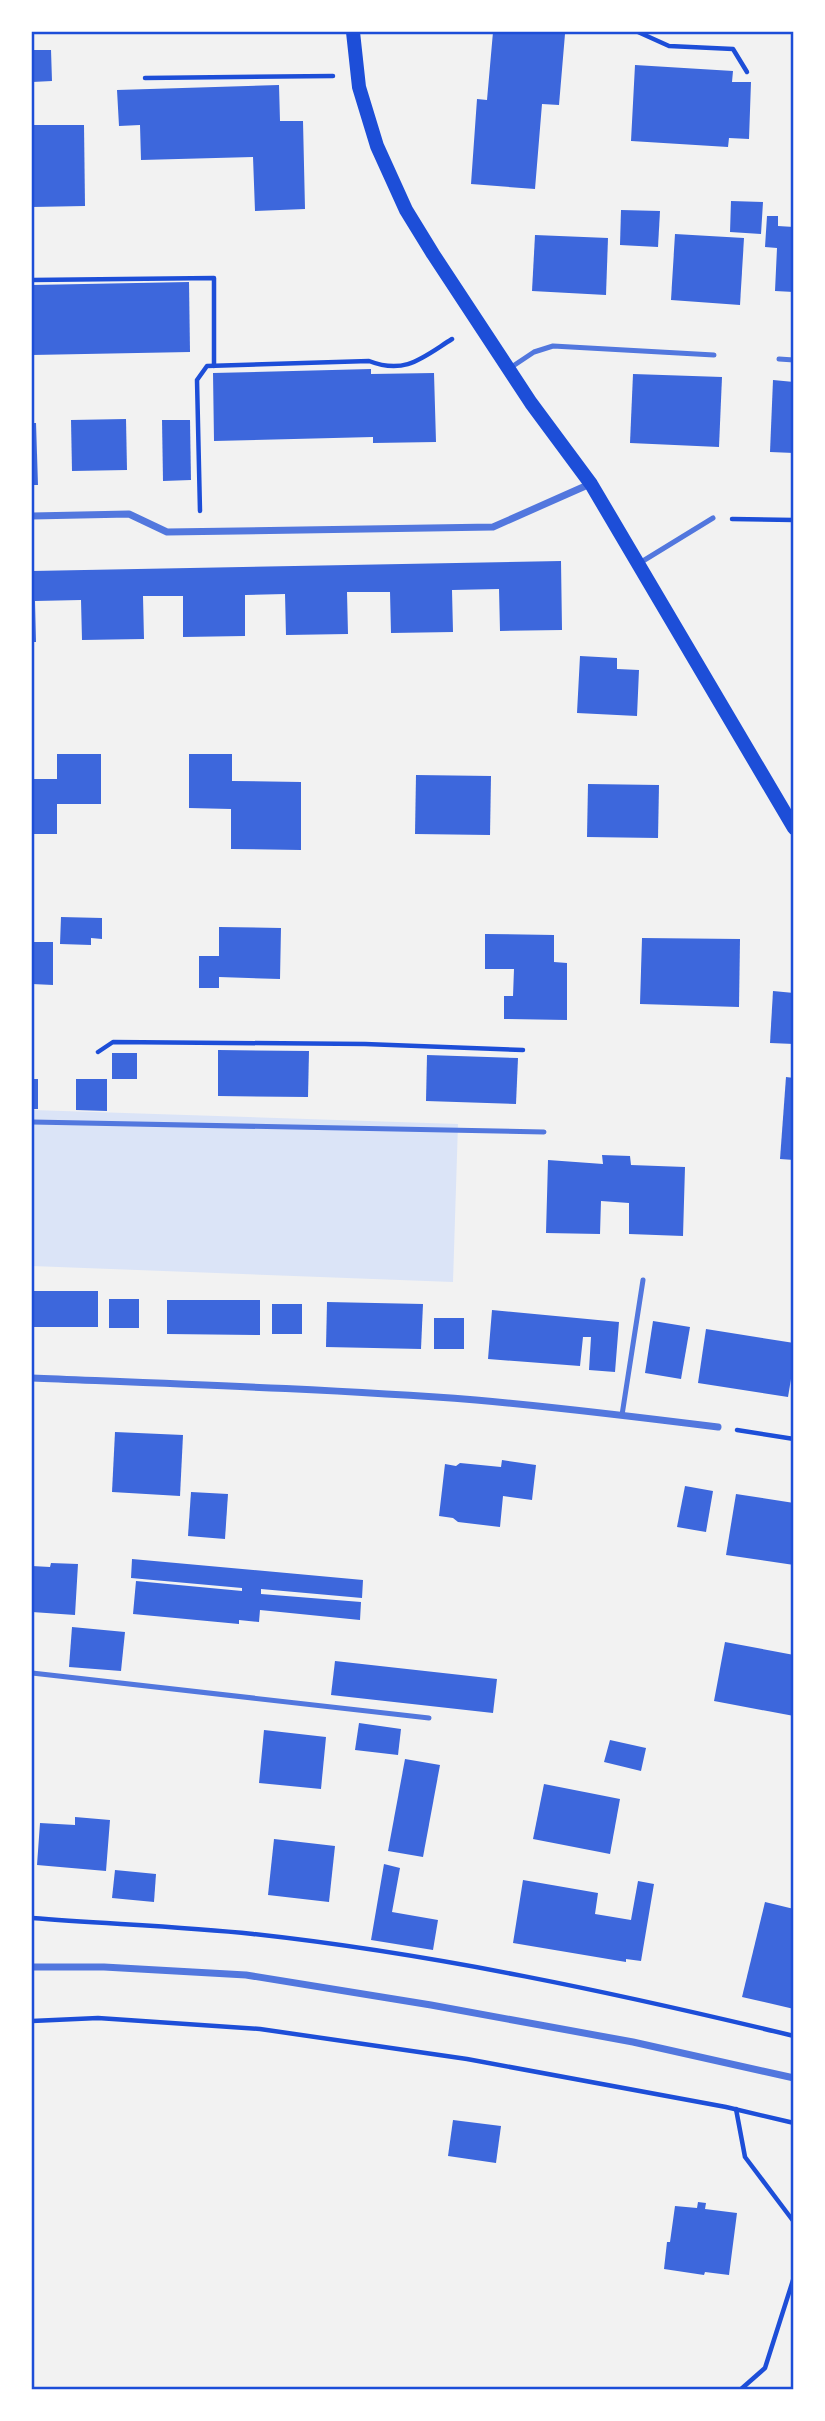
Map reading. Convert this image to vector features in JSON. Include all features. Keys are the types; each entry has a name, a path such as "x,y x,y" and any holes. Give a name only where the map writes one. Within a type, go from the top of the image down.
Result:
{"main road":[{"path":"352,32 358,75 377,146 395,189 433,254 531,403 591,484 793,828"}],"street":[{"path":"32,516 128,514 167,532 494,527 591,484"},
{"path":"32,1378 320,1390 477,1400 718,1427"},
{"path":"32,1967 104,1967 246,1975 431,2004 633,2042 793,2078"}],"lane":[{"path":"509,369 534,352 553,346 714,355"},
{"path":"779,359 793,360"},
{"path":"638,564 713,518"},
{"path":"32,1122 544,1132"},
{"path":"622,1415 643,1280"},
{"path":"32,1673 429,1718"}],"path":[{"path":"638,32 669,46 733,48 747,72"},
{"path":"145,78 358,75"},
{"path":"32,279 214,278 214,366"},
{"path":"201,531 197,380 207,366 369,361 383,366 412,365 452,339"},
{"path":"713,518 793,520"},
{"path":"98,1052 113,1042 365,1044 523,1050"},
{"path":"718,1427 793,1439"},
{"path":"32,1918 253,1934 440,1961 641,1999 793,2036"},
{"path":"32,2021 98,2018 260,2029 467,2059 736,2109 793,2123"},
{"path":"736,2109 746,2157 793,2222"},
{"path":"740,2389 765,2368 793,2277"}],"shaded area":[{"path":"32,1110 458,1124 453,1282 32,1266"}],"building":[{"path":"493,32 565,34 559,105 542,104 535,189 471,184 477,99 487,100"},
{"path":"32,50 51,50 52,81 32,82"},
{"path":"635,65 733,71 732,82 751,82 749,139 729,138 728,147 631,141"},
{"path":"279,85 280,121 303,121 305,209 255,211 253,157 141,160 140,125 119,126 117,90"},
{"path":"32,125 84,125 85,206 32,207"},
{"path":"731,201 763,202 761,234 730,232"},
{"path":"621,210 660,211 658,247 620,245"},
{"path":"767,216 778,216 778,226 794,227 794,292 775,291 777,248 765,247"},
{"path":"675,234 744,238 740,305 671,300"},
{"path":"535,235 608,238 606,295 532,291"},
{"path":"189,282 190,352 32,355 32,285"},
{"path":"371,369 371,374 434,373 436,442 373,443 373,437 214,441 213,373"},
{"path":"633,374 722,377 719,447 630,443"},
{"path":"773,380 794,382 794,453 770,452"},
{"path":"126,419 127,470 72,471 71,420"},
{"path":"162,420 190,420 191,480 163,481"},
{"path":"32,423 36,423 38,485 32,485"},
{"path":"561,561 562,630 500,631 499,589 452,590 453,632 391,633 390,592 347,592 348,634 286,635 285,594 245,595 245,636 183,637 183,596 143,596 144,639 82,640 81,600 35,601 36,642 32,642 32,571"},
{"path":"580,656 617,658 617,669 639,670 637,716 577,713"},
{"path":"57,754 101,754 101,804 57,804 57,834 32,834 32,779 57,779"},
{"path":"189,754 232,754 232,781 301,782 301,850 231,849 231,809 189,808"},
{"path":"416,775 491,776 490,835 415,834"},
{"path":"588,784 659,785 658,838 587,837"},
{"path":"61,917 102,918 102,939 91,938 91,945 60,944"},
{"path":"219,927 281,928 280,979 219,977 219,988 199,988 199,956 219,956"},
{"path":"485,934 554,935 554,962 567,963 567,1020 504,1019 504,996 513,996 514,969 485,969"},
{"path":"642,938 740,939 739,1007 640,1004"},
{"path":"32,942 53,942 53,985 32,984"},
{"path":"773,991 794,993 794,1044 770,1043"},
{"path":"218,1050 309,1051 308,1097 218,1096"},
{"path":"112,1053 137,1053 137,1079 112,1079"},
{"path":"427,1055 518,1058 516,1104 426,1101"},
{"path":"786,1077 794,1078 794,1160 780,1159"},
{"path":"32,1079 38,1079 38,1109 32,1109"},
{"path":"76,1079 107,1079 107,1111 76,1110"},
{"path":"602,1155 630,1156 631,1165 685,1167 683,1236 629,1234 629,1203 601,1201 600,1234 546,1233 548,1160 603,1164"},
{"path":"32,1291 98,1291 98,1327 32,1327"},
{"path":"109,1299 139,1299 139,1328 109,1328"},
{"path":"167,1300 260,1300 260,1335 167,1334"},
{"path":"327,1302 423,1304 421,1349 326,1347"},
{"path":"272,1304 302,1304 302,1334 272,1334"},
{"path":"492,1310 619,1322 615,1372 589,1370 591,1337 583,1337 580,1366 488,1359"},
{"path":"434,1318 464,1318 464,1349 434,1349"},
{"path":"653,1321 690,1327 681,1379 645,1373"},
{"path":"706,1329 794,1343 788,1397 698,1383"},
{"path":"115,1432 183,1435 180,1496 112,1492"},
{"path":"502,1460 536,1465 532,1500 503,1496 500,1527 458,1522 453,1518 439,1516 445,1464 501,1467"},
{"path":"685,1486 713,1491 706,1532 677,1527"},
{"path":"191,1492 228,1494 225,1539 188,1536"},
{"path":"736,1494 794,1503 794,1565 726,1555"},
{"path":"132,1559 363,1580 362,1598 261,1589 261,1594 361,1602 360,1620 260,1610 259,1622 239,1620 239,1624 133,1614 136,1581 242,1591 242,1588 131,1578"},
{"path":"51,1563 78,1564 75,1615 32,1612 32,1566 50,1567"},
{"path":"72,1627 125,1632 121,1671 69,1667"},
{"path":"725,1642 794,1655 794,1716 714,1701"},
{"path":"335,1661 497,1679 493,1713 331,1695"},
{"path":"359,1723 401,1729 398,1755 355,1750"},
{"path":"264,1730 326,1737 321,1789 259,1783"},
{"path":"610,1740 646,1748 641,1771 604,1762"},
{"path":"405,1759 440,1765 423,1857 388,1851"},
{"path":"544,1784 620,1799 610,1854 533,1839"},
{"path":"75,1817 110,1820 106,1871 37,1865 40,1823 75,1825"},
{"path":"274,1839 335,1846 329,1902 268,1895"},
{"path":"384,1864 400,1868 392,1912 438,1920 433,1950 371,1940"},
{"path":"115,1870 156,1874 154,1902 112,1898"},
{"path":"523,1880 598,1893 595,1914 631,1920 638,1881 654,1884 641,1961 626,1959 626,1962 513,1943"},
{"path":"765,1902 794,1909 794,2009 742,1997"},
{"path":"453,2120 501,2126 496,2163 448,2156"},
{"path":"698,2202 706,2203 705,2209 737,2213 729,2275 705,2272 704,2275 664,2269 675,2206 697,2208"}]}
